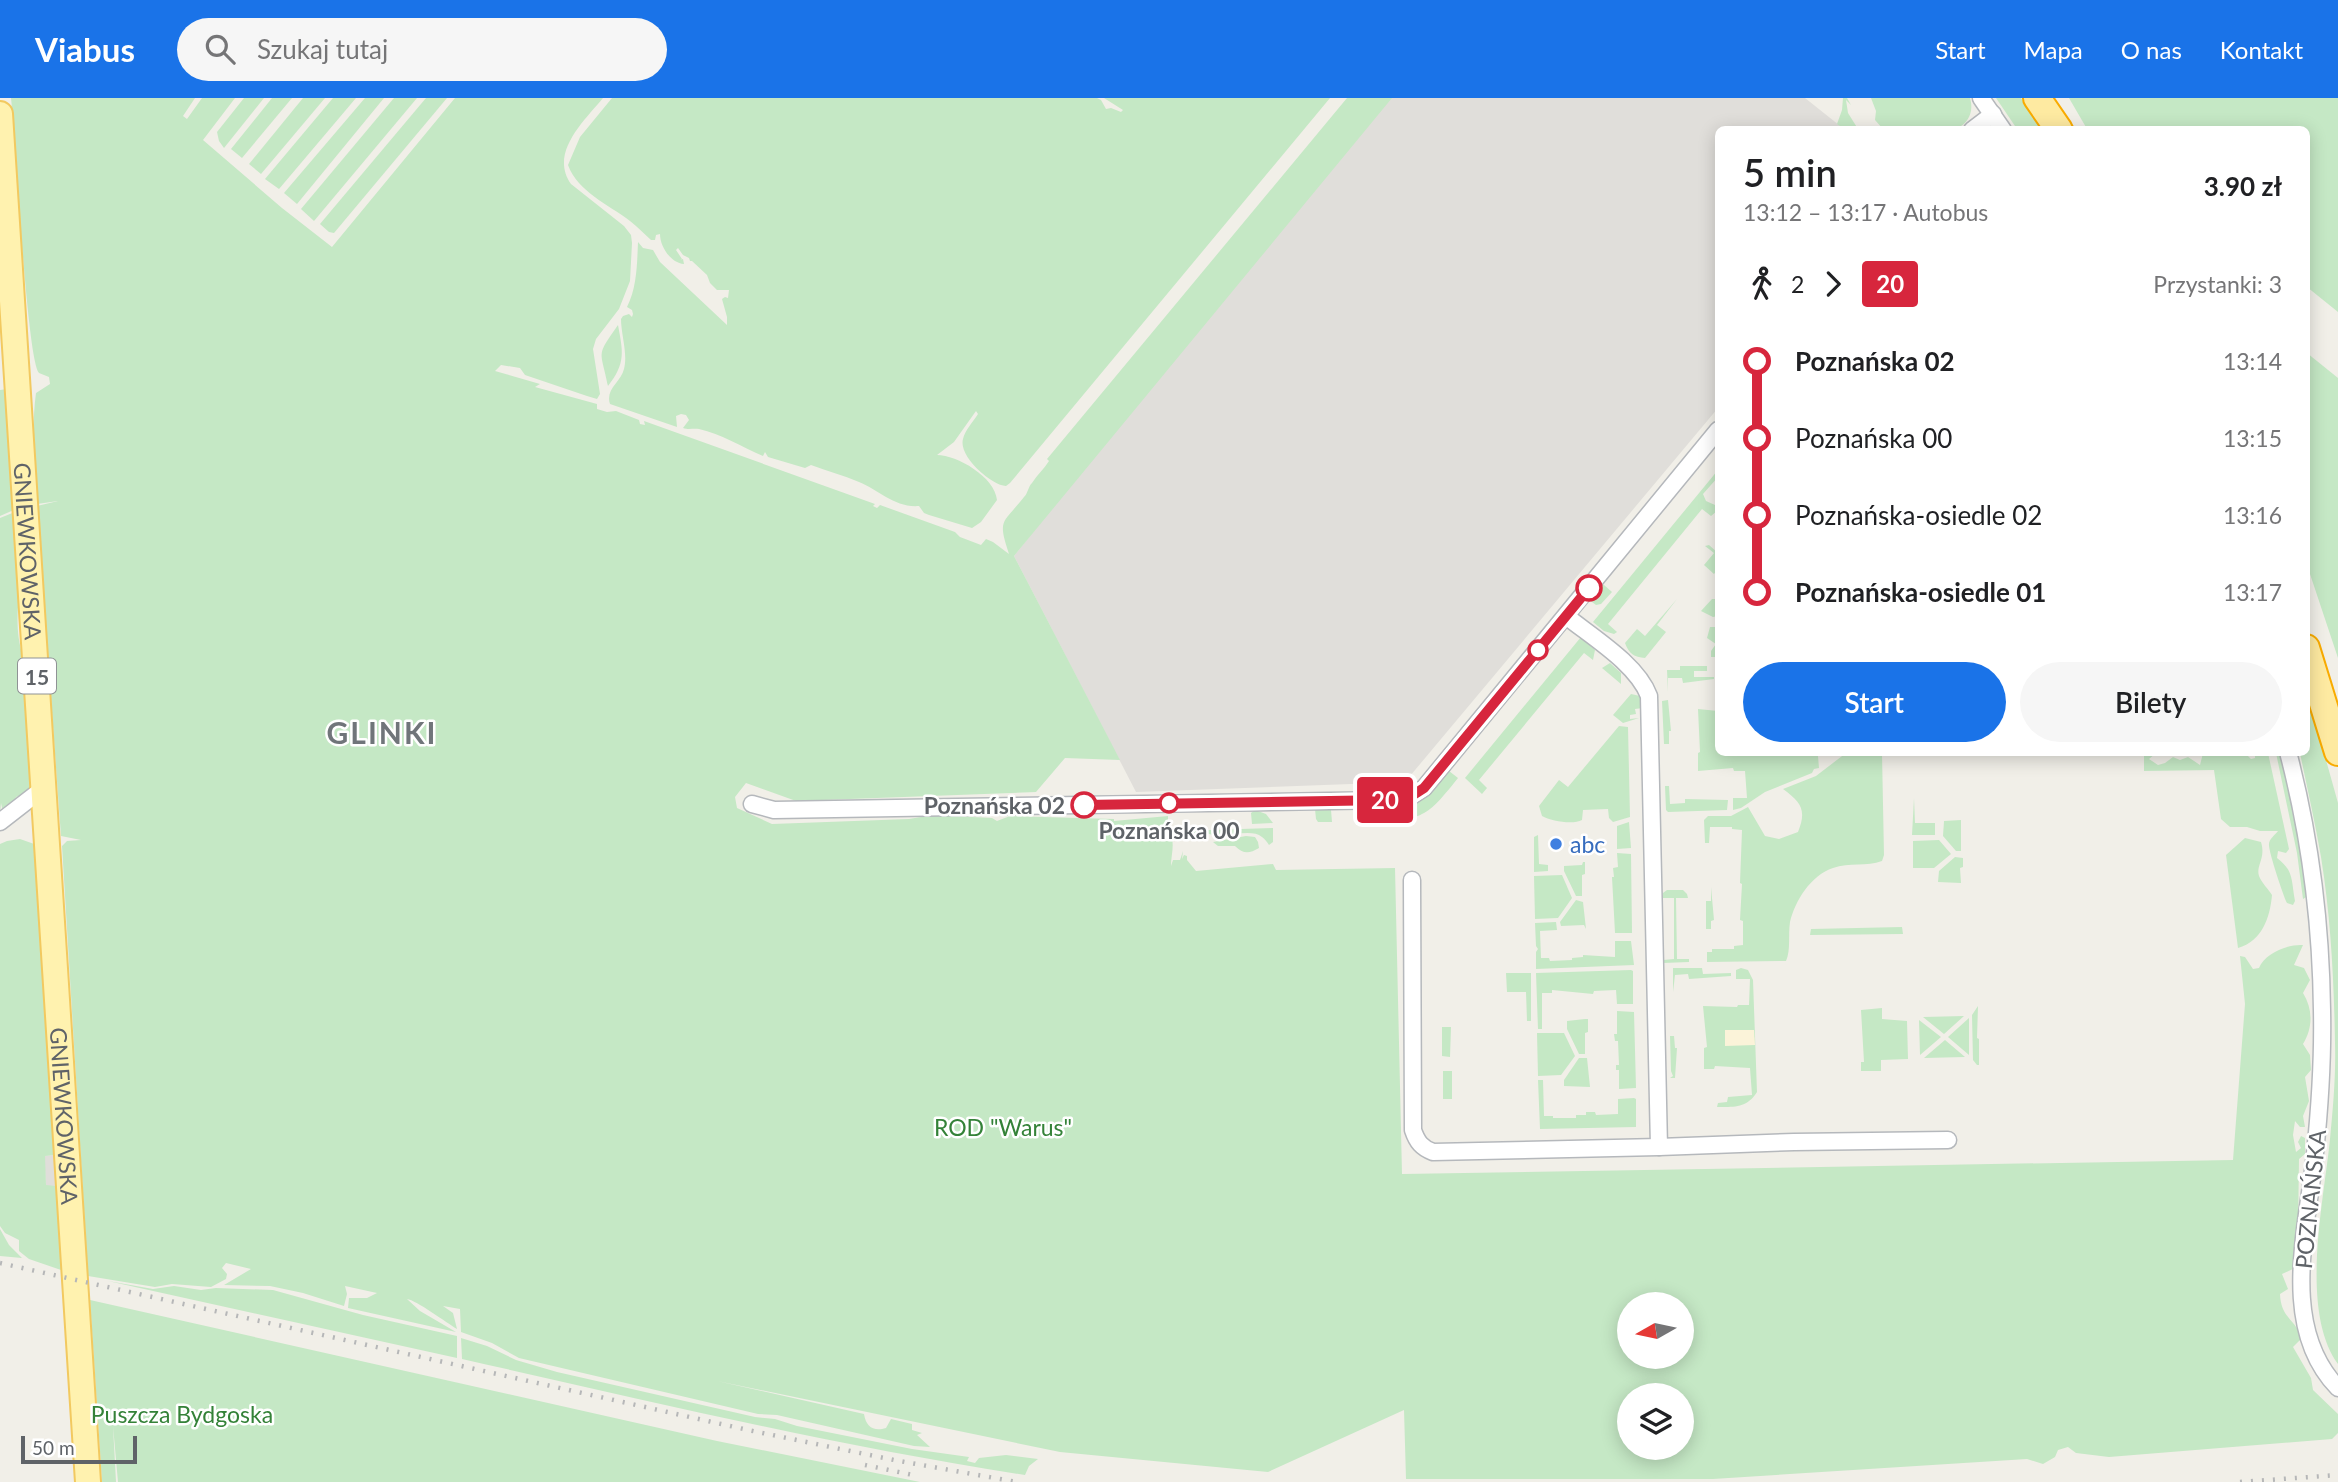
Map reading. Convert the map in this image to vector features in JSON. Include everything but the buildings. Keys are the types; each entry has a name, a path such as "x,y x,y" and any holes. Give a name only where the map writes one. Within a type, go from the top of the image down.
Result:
{"highway":[{"path":"2037,98 2056,126"},
{"path":"2310,661 2338,752"}],"main road":[{"name":"GNIEWKOWSKA","path":"0,114 88,1482"}],"street":[{"path":"1981,98 2000,126"},
{"path":"1977,126 1993,114"},
{"path":"752,804 774,810 1405,799 1424,788 1715,434"},
{"path":"1566,616 1632,671 1641,680 1649,696 1659,1147"},
{"name":"POZNAŃSKA","path":"2289,756 2311,865 2319,940 2322,1009 2320,1103 2302,1265 2302,1298 2312,1346 2338,1388"},
{"path":"0,822 45,787"},
{"path":"1412,880 1413,1130 1416,1140 1426,1149 1433,1152 1948,1140"}],"shaded area":[{"path":"1376,98 1805,98 1840,126 1715,126 1715,412 1405,782 1136,792 1014,556"},
{"path":"55,1155 56,1186 46,1186 44,1156"}],"green space":[{"name":"ROD \"Warus\"","path":"11,98 195,98 183,116 187,119 202,98 235,98 203,140 332,247 455,98 603,98 572,138 564,161 565,172 571,184 624,226 631,235 630,281 619,309 596,339 593,349 600,394 597,399 587,396 525,375 520,368 501,365 495,371 540,384 535,387 597,404 597,409 616,411 639,420 640,424 645,425 644,421 875,504 873,506 877,508 880,505 955,532 960,537 981,545 986,539 1009,554 1003,534 1004,522 1047,464 1047,459 1347,98 1392,98 1014,556 1120,760 1065,758 1036,792 796,801 746,783 735,797 737,808 772,824 909,819 933,815 992,818 997,821 1010,816 1114,821 1168,816 1168,839 1173,842 1171,866 1173,860 1180,860 1183,851 1182,859 1184,855 1187,856 1196,871 1273,864 1276,870 1395,868 1402,1174 2233,1160 2245,1004 2240,956 2245,957 2253,969 2259,968 2266,958 2278,950 2303,945 2294,965 2304,968 2310,980 2303,993 2309,1005 2310,1018 2309,1032 2303,1044 2310,1055 2311,1070 2305,1077 2309,1101 2303,1116 2305,1127 2300,1127 2295,1121 2293,1135 2296,1152 2301,1148 2298,1142 2301,1136 2305,1138 2305,1154 2299,1159 2298,1229 2293,1269 2282,1274 2288,1289 2280,1294 2283,1309 2301,1339 2293,1347 2311,1378 2313,1390 2338,1414 2338,1433 2332,1439 2109,1457 2076,1453 2068,1447 2058,1450 2055,1457 2043,1464 2027,1459 1713,1479 1406,1479 1404,1410 1268,1472 1060,1452 717,1381 864,1414 874,1429 886,1428 891,1419 912,1424 912,1430 922,1433 917,1435 930,1447 914,1446 777,1415 758,1414 519,1358 492,1343 461,1332 460,1309 443,1306 453,1313 457,1329 407,1299 420,1311 456,1332 348,1308 349,1298 367,1298 377,1293 345,1286 347,1294 344,1306 270,1286 224,1285 251,1269 226,1263 222,1268 227,1274 226,1279 211,1287 172,1284 155,1287 88,1276 62,846 67,841 81,840 61,836 37,506 58,501 37,504 34,435 36,393 50,384 49,377 39,373 35,359 22,244"},
{"path":"244,98 264,98 224,148 217,132"},
{"path":"272,98 292,98 242,158 231,149"},
{"path":"303,98 325,98 261,174 249,164"},
{"path":"333,98 356,98 279,189 265,179"},
{"path":"365,98 384,98 297,204 284,193"},
{"path":"394,98 417,98 314,221 301,209"},
{"path":"426,98 447,98 334,233 329,232 320,224"},
{"path":"612,98 1097,98 1106,109 1121,112 1123,110 1104,98 1330,98 1010,483 1006,486 992,481 970,461 966,453 963,439 978,414 976,411 954,442 937,455 955,459 974,469 995,491 997,500 981,522 972,528 924,513 919,506 902,504 841,475 811,465 805,468 768,457 765,452 763,456 715,434 683,428 689,420 686,415 676,416 677,427 610,404 611,390 622,374 625,363 621,319 629,314 632,317 633,314 627,307 635,284 638,242 643,248 653,250 660,262 727,325 722,299 728,298 729,290 717,290 707,275 678,248 676,250 684,264 675,261 664,249 660,234 656,235 655,240 651,240 630,221 594,197 573,174 568,165 580,137"},
{"path":"1843,98 1847,98 1851,105 1846,100 1848,113 1856,126 1837,124"},
{"path":"1871,98 1970,98 1971,108 1969,117 1960,126 1880,126 1875,120 1876,111"},
{"path":"1996,98 2021,98 2040,126 2015,126"},
{"path":"2069,98 2338,98 2338,312 2310,289 2310,126 2085,126"},
{"path":"618,325 622,357 618,371 608,386 602,354"},
{"path":"2310,355 2338,378 2338,658 2310,574"},
{"path":"7,389 16,509 0,516 0,390"},
{"path":"1715,474 1715,480 1703,494 1706,501 1715,505 1715,513 1711,516 1702,509 1608,624 1617,632 1614,634 1604,631 1593,622"},
{"path":"15,512 18,625 23,657 32,786 29,792 16,797 3,812 1,803 0,814 0,518"},
{"path":"1709,545 1715,550 1714,574 1704,565 1714,553 1705,546"},
{"path":"1600,585 1612,592 1601,604 1596,605 1588,599"},
{"path":"1677,599 1657,625 1666,632 1645,658 1632,654 1625,643 1637,629 1645,636"},
{"path":"1712,599 1715,599 1715,617 1701,611"},
{"path":"1710,627 1715,627 1715,643 1707,638"},
{"path":"1581,637 1595,650 1593,660 1584,653 1479,780 1487,788 1482,794 1465,778"},
{"path":"1715,645 1715,657 1711,657"},
{"path":"1610,663 1621,673 1621,684 1602,668"},
{"path":"1680,666 1707,666 1707,671 1694,671 1694,677 1714,679 1683,683 1682,678 1668,678 1668,692 1667,670 1680,670"},
{"path":"1631,694 1640,696 1643,708 1635,709 1636,714 1630,715 1630,719 1639,718 1623,723 1613,715"},
{"path":"1668,700 1671,731 1669,744 1664,744 1662,701"},
{"path":"2310,703 2338,803 2338,1364 2326,1341 2319,1315 2317,1285 2317,1254 2335,1067 2333,973 2319,844 2301,756 2310,756"},
{"path":"1698,709 1715,711 1715,756 1818,756 1819,768 1765,792 1741,808 1733,810 1733,798 1747,798 1745,771 1734,771 1733,768 1698,771"},
{"path":"1619,726 1628,727 1630,817 1613,822 1609,818 1608,809 1583,810 1582,820 1573,822 1556,821 1542,816 1539,806 1559,780 1568,787"},
{"path":"1842,756 1882,756 1882,861 1833,868 1811,883 1792,914 1786,961 1707,962 1707,952 1712,952 1712,949 1734,949 1734,946 1743,945 1743,921 1740,920 1742,830 1710,827 1709,843 1705,843 1704,820 1708,816 1731,816 1748,807 1765,836 1779,839 1798,832 1802,818 1801,807 1783,789 1816,776"},
{"path":"2144,756 2152,756 2149,759 2158,765 2173,757 2180,760 2188,757 2200,765 2202,756 2248,756 2251,759 2255,756 2269,756 2289,849 2286,853 2278,851 2277,858 2291,876 2295,901 2293,905 2287,903 2269,848 2270,840 2278,831 2230,827 2221,819 2214,770 2144,771"},
{"path":"2277,756 2281,756 2296,824 2308,896 2303,899 2297,853"},
{"path":"1449,771 1458,778 1440,800 1424,813 1405,819 1376,821 1378,810 1414,803 1427,795"},
{"path":"1665,786 1669,786 1670,804 1685,803 1685,799 1728,800 1727,810 1668,812"},
{"path":"1914,798 1915,823 1935,823 1935,835 1912,835"},
{"path":"1315,809 1331,810 1332,822 1318,822"},
{"path":"1255,810 1266,814 1273,823 1252,824 1251,813"},
{"path":"1961,820 1961,851 1956,851 1943,836 1944,821"},
{"path":"1629,822 1631,848 1617,849 1617,826"},
{"path":"1273,828 1273,842 1269,845 1262,837 1251,833 1206,833 1192,836 1179,831"},
{"path":"1538,835 1539,864 1548,865 1548,871 1534,872 1534,837"},
{"path":"1255,837 1259,848 1246,852 1235,846 1218,846 1213,842"},
{"path":"2245,838 2261,842 2259,876 2272,895 2263,928 2253,940 2238,948 2226,855"},
{"path":"20,839 37,845 55,1155 45,1156 46,1185 56,1186 58,1227 61,1230 61,1270 29,1259 19,1251 19,1240 5,1233 0,1226 0,844"},
{"path":"1939,840 1951,854 1934,868 1913,868 1913,841"},
{"path":"1617,853 1631,854 1632,933 1615,933 1612,877 1613,868 1618,867"},
{"path":"1955,857 1963,858 1963,867 1960,868 1961,883 1938,882 1939,871"},
{"path":"1583,862 1585,874 1582,875 1582,896 1576,896 1564,866 1582,865"},
{"path":"1562,875 1572,898 1558,918 1535,919 1534,876"},
{"path":"1711,887 1714,920 1711,921 1711,929 1706,929 1706,901 1711,901"},
{"path":"1667,890 1683,890 1687,894 1688,898 1676,898 1677,959 1689,959 1689,962 1663,963 1663,960 1674,959 1674,898 1662,898"},
{"path":"1576,900 1583,902 1586,929 1584,925 1561,926 1560,922"},
{"path":"1556,922 1557,930 1540,931 1541,958 1549,958 1550,961 1572,960 1583,955 1615,957 1615,941 1631,941 1634,965 1536,969 1538,949 1535,923"},
{"path":"1902,927 1903,934 1810,935 1811,929"},
{"path":"1673,968 1702,968 1703,974 1731,973 1731,976 1689,979 1688,974 1675,975 1673,992"},
{"path":"1631,970 1633,1004 1617,1004 1616,990 1594,991 1593,994 1552,990 1552,993 1542,993 1542,1029 1538,1029 1536,973"},
{"path":"1736,970 1748,970 1753,980 1757,1092 1745,1104 1717,1107 1718,1103 1727,1102 1728,1097 1752,1095 1750,1068 1715,1066 1714,1069 1704,1069 1704,1048 1707,1047 1703,1006 1749,1005 1750,979 1736,979"},
{"path":"1506,973 1531,973 1531,1021 1527,1021 1526,992 1507,992"},
{"path":"1978,1006 1977,1065 1973,1060 1972,1015"},
{"path":"1882,1008 1882,1019 1907,1021 1908,1059 1881,1060 1881,1071 1861,1071 1861,1062 1864,1062 1861,1010"},
{"path":"1617,1011 1634,1012 1636,1088 1619,1089 1619,1070 1616,1070 1616,1065 1619,1065 1618,1041 1615,1041 1614,1034 1617,1034"},
{"path":"1964,1016 1944,1034 1923,1017"},
{"path":"1969,1018 1969,1055 1948,1037"},
{"path":"1588,1019 1585,1054 1579,1054 1567,1029 1567,1021"},
{"path":"1919,1020 1941,1037 1920,1055"},
{"path":"1442,1027 1451,1027 1450,1057 1442,1056"},
{"path":"1537,1033 1564,1033 1575,1056 1561,1075 1538,1076"},
{"path":"1670,1036 1674,1036 1677,1048 1675,1078 1670,1078 1673,1076"},
{"path":"1945,1040 1965,1057 1924,1058"},
{"path":"1579,1058 1587,1058 1590,1087 1564,1086 1564,1080"},
{"path":"1443,1071 1452,1071 1452,1099 1443,1099"},
{"path":"1538,1080 1543,1080 1544,1116 1576,1118 1576,1115 1586,1115 1586,1112 1595,1112 1596,1115 1618,1114 1618,1099 1634,1098 1636,1127 1540,1129"},
{"path":"0,1229 9,1245 22,1258 0,1256"},
{"path":"108,1281 153,1289 174,1286 201,1290 273,1290 363,1315 457,1336 457,1358"},
{"name":"Puszcza Bydgoska","path":"90,1300 717,1441 920,1482 118,1482 113,1426 116,1482 102,1482"},
{"path":"461,1338 487,1346 516,1360 557,1372 797,1426 912,1449 969,1457 967,1461 975,1463 979,1458 1006,1455 1038,1459 1029,1466 1025,1475 813,1437 462,1359"}],"sand":[{"path":"1725,1030 1754,1030 1755,1045 1725,1046"}],"railway":[{"path":"0,1263 748,1430 1017,1482"},
{"path":"865,1465 913,1475"},
{"path":"2240,1482 2338,1475"}],"bus line":[{"name":"20","path":"1084,805 1398,800 1415,795 1424,788 1589,588"}],"place":[{"name":"Poznańska 00","path":"1169,803"},
{"name":"Poznańska 02","path":"1084,805"},
{"name":"abc","path":"1556,844"}],"district":[{"name":"GLINKI","path":"382,732"}]}
